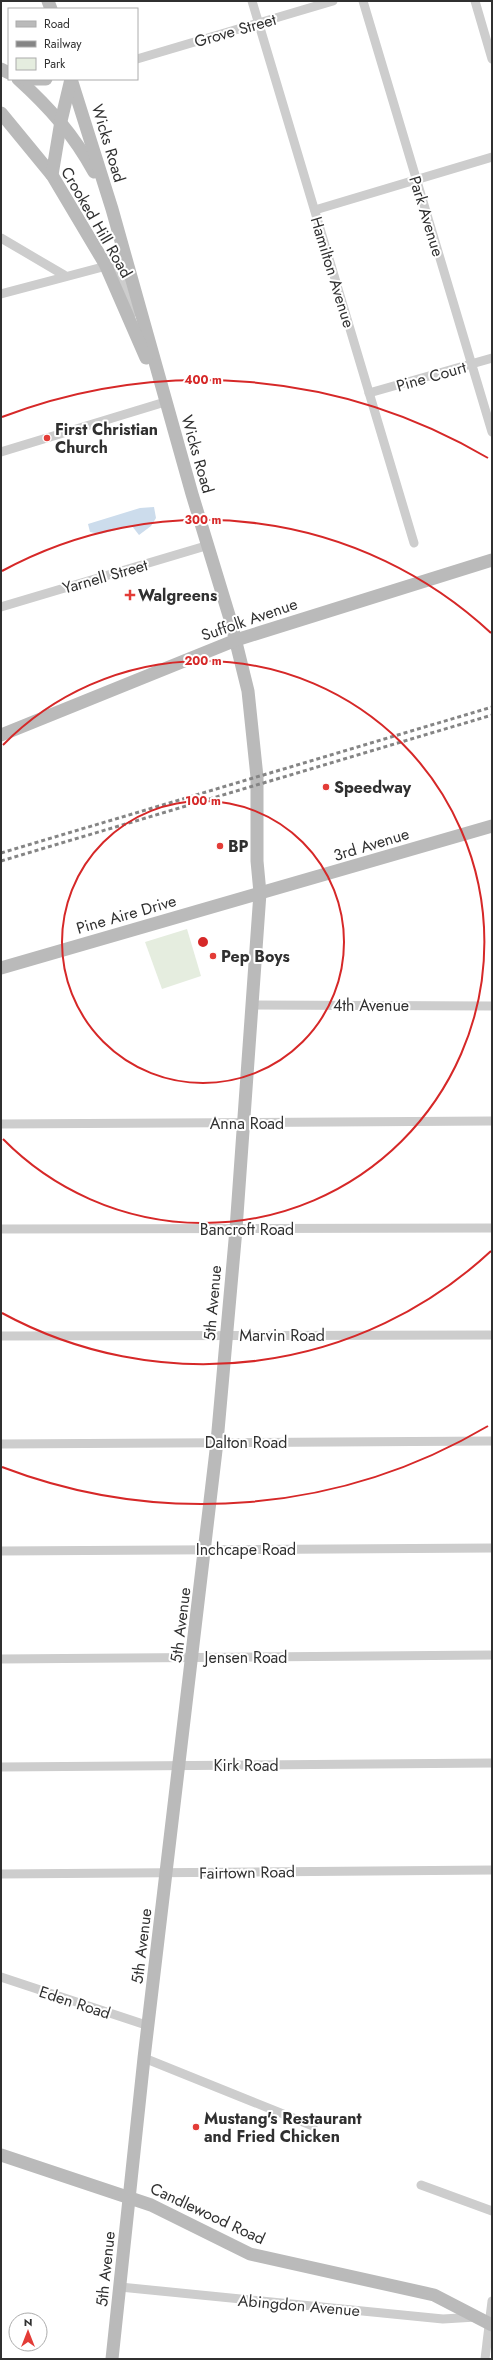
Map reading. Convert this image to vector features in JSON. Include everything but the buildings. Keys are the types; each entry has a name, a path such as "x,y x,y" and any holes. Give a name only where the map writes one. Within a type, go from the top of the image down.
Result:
{"main road":[{"name":"Crooked Hill Road","path":"19,80 61,121 79,144 112,209"},
{"name":"Wicks Road","path":"52,175 61,121 71,80"},
{"name":"Wicks Road","path":"71,80 112,209 165,402 236,640 248,691 254,732 257,777 257,861 260,893"},
{"name":"Crooked Hill Road","path":"1,113 52,175 106,264 165,402"},
{"name":"Suffolk Avenue","path":"1,735 236,640 416,582 492,560"},
{"name":"3rd Avenue","path":"260,893 323,877 492,826"},
{"name":"Pine Aire Drive","path":"1,968 260,893"},
{"name":"5th Avenue","path":"112,2359 144,2058 206,1550 217,1442 236,1229 242,1123 260,893"},
{"name":"Candlewood Road","path":"1,2155 129,2196 174,2215 250,2254 434,2295 490,2324"}],"street":[{"name":"Hamilton Avenue","path":"252,1 414,544"},
{"name":"Grove Street","path":"138,59 333,1"},
{"name":"Park Avenue","path":"363,1 492,432"},
{"path":"475,1 492,59"},
{"path":"314,210 492,157"},
{"path":"1,238 64,276"},
{"path":"1,294 106,264 114,264 146,335"},
{"name":"Pine Court","path":"370,393 492,358"},
{"path":"1,452 165,402"},
{"name":"Yarnell Street","path":"1,607 209,546"},
{"name":"4th Avenue","path":"251,1005 492,1006"},
{"name":"Anna Road","path":"1,1124 492,1121"},
{"name":"Bancroft Road","path":"1,1229 492,1228"},
{"name":"Marvin Road","path":"1,1336 492,1335"},
{"name":"Dalton Road","path":"1,1444 492,1441"},
{"name":"Inchcape Road","path":"1,1551 492,1548"},
{"name":"Jensen Road","path":"1,1659 492,1655"},
{"name":"Kirk Road","path":"1,1767 492,1763"},
{"name":"Fairtown Road","path":"1,1874 492,1870"},
{"name":"Eden Road","path":"1,1977 149,2026"},
{"path":"144,2058 313,2126"},
{"path":"421,2185 492,2211"},
{"name":"Abingdon Avenue","path":"120,2287 443,2319 477,2317"},
{"path":"485,2359 492,2301"}],"green space":[{"path":"187,929 201,976 162,989 145,942"}],"water":[{"path":"154,507 156,518 151,526 139,535 132,526 100,534 90,532 88,524 140,508"}],"railway":[{"path":"1,853 492,707"},
{"path":"1,861 492,715"}],"place":[{"name":"First Christian Church","path":"47,438"},
{"name":"Walgreens","path":"130,595"},
{"name":"Speedway","path":"326,787"},
{"name":"BP","path":"220,846"},
{"name":"Pep Boys","path":"213,956"},
{"name":"Mustang's Restaurant and Fried Chicken","path":"196,2127"}]}
